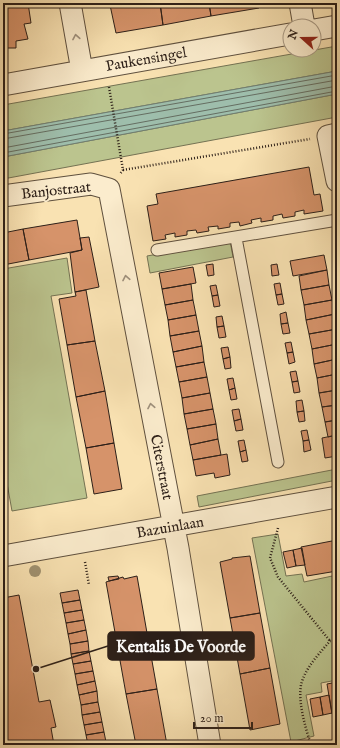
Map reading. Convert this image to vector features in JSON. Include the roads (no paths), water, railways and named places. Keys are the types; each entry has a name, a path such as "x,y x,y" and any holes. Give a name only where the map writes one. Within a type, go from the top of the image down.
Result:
{"street":[{"path":"70,3 82,71"},
{"path":"300,3 303,18"},
{"path":"322,29 337,26"},
{"name":"Paukensingel","path":"3,85 282,35"},
{"path":"333,135 337,181"},
{"name":"Banjostraat","path":"3,196 91,184 109,189"},
{"name":"Citerstraat","path":"109,189 174,527 210,745"},
{"name":"Bazuinlaan","path":"3,556 337,497"}],"lane":[{"path":"157,250 337,220"},
{"path":"236,238 278,462"}],"water":[{"path":"337,71 337,94 3,157 3,131"}],"place":[{"name":"Kentalis De Voorde","path":"36,669"}]}
